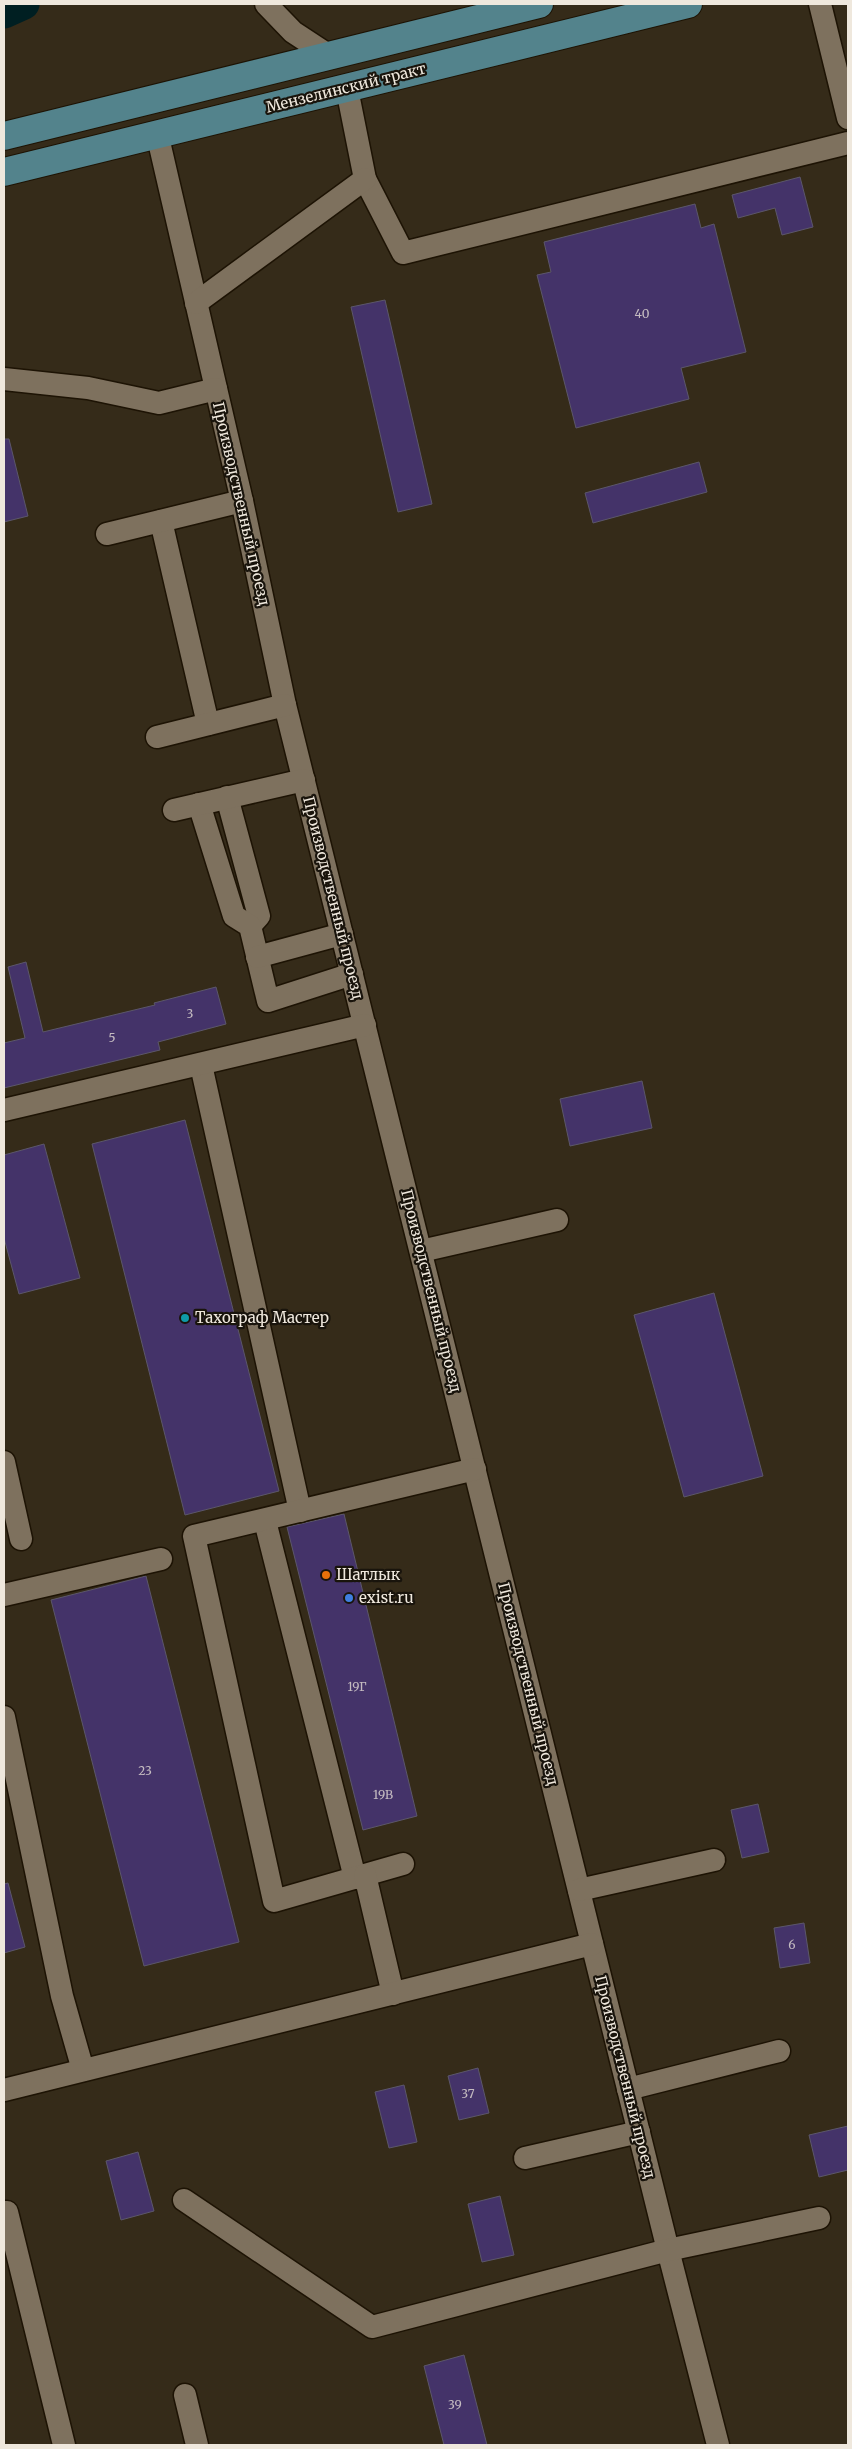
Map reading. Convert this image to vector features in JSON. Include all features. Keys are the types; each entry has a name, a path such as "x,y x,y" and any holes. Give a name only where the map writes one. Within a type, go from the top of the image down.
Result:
{"main road":[{"path":"4,136 539,4"},
{"name":"Мензелинский тракт","path":"4,172 688,4"}],"street":[{"path":"266,4 293,32 328,55"},
{"path":"820,4 848,118"},
{"path":"347,89 365,179 403,253 848,143"},
{"name":"Производственный проезд","path":"158,133 242,501 285,705 718,2445"},
{"path":"196,303 365,179"},
{"path":"4,379 88,388 159,404 216,389"},
{"path":"107,534 242,501"},
{"path":"161,521 208,724"},
{"path":"157,737 285,705"},
{"path":"174,810 304,780"},
{"path":"227,797 259,916 250,926"},
{"path":"199,804 234,916 250,926 268,1001 352,974"},
{"path":"257,957 342,934"},
{"path":"4,1110 365,1025"},
{"path":"201,1065 300,1511"},
{"path":"421,1251 557,1220"},
{"path":"4,1462 21,1539"},
{"path":"403,1864 274,1901 194,1536 475,1469"},
{"path":"266,1525 393,1994"},
{"path":"4,1595 161,1559"},
{"path":"4,1717 62,1996 83,2070"},
{"path":"579,1890 714,1860"},
{"path":"4,2090 592,1944"},
{"path":"628,2089 779,2051"},
{"path":"525,2158 639,2132"},
{"path":"184,2200 372,2327 668,2250 819,2218"},
{"path":"4,2212 6,2212 64,2445"},
{"path":"184,2395 197,2445"}],"building":[{"path":"800,177 813,227 782,235 775,208 738,218 732,195"},
{"path":"695,204 701,228 714,224 746,352 681,368 689,399 576,428 537,275 551,272 544,242"},
{"path":"385,300 432,504 398,512 351,307"},
{"path":"4,439 9,439 28,516 4,522"},
{"path":"699,462 707,492 593,523 585,493"},
{"path":"26,962 43,1032 155,1005 154,1003 216,987 226,1024 158,1042 160,1050 4,1088 4,1043 25,1038 8,967"},
{"path":"642,1081 652,1128 570,1146 560,1099"},
{"name":"Тахограф Мастер","path":"185,1120 279,1491 185,1515 92,1144"},
{"path":"44,1144 80,1278 19,1294 4,1238 4,1155"},
{"path":"714,1293 763,1476 684,1497 634,1315"},
{"path":"344,1514 417,1816 363,1830 287,1527"},
{"path":"146,1576 239,1942 144,1966 51,1600"},
{"path":"758,1804 769,1852 742,1858 731,1810"},
{"path":"8,1883 25,1947 4,1953 4,1884"},
{"path":"804,1923 810,1963 780,1968 774,1928"},
{"path":"478,2068 489,2113 459,2120 448,2076"},
{"path":"404,2085 417,2142 389,2148 375,2092"},
{"path":"848,2126 848,2170 819,2177 809,2135"},
{"path":"138,2152 154,2211 121,2220 106,2161"},
{"path":"500,2196 514,2255 482,2262 468,2204"},
{"path":"464,2355 487,2445 444,2445 424,2366"}],"waterway":[{"path":"4,13 24,4"}],"place":[{"name":"Тахограф Мастер","path":"185,1318"},
{"name":"Шатлык","path":"326,1575"},
{"name":"exist.ru","path":"349,1598"}]}
